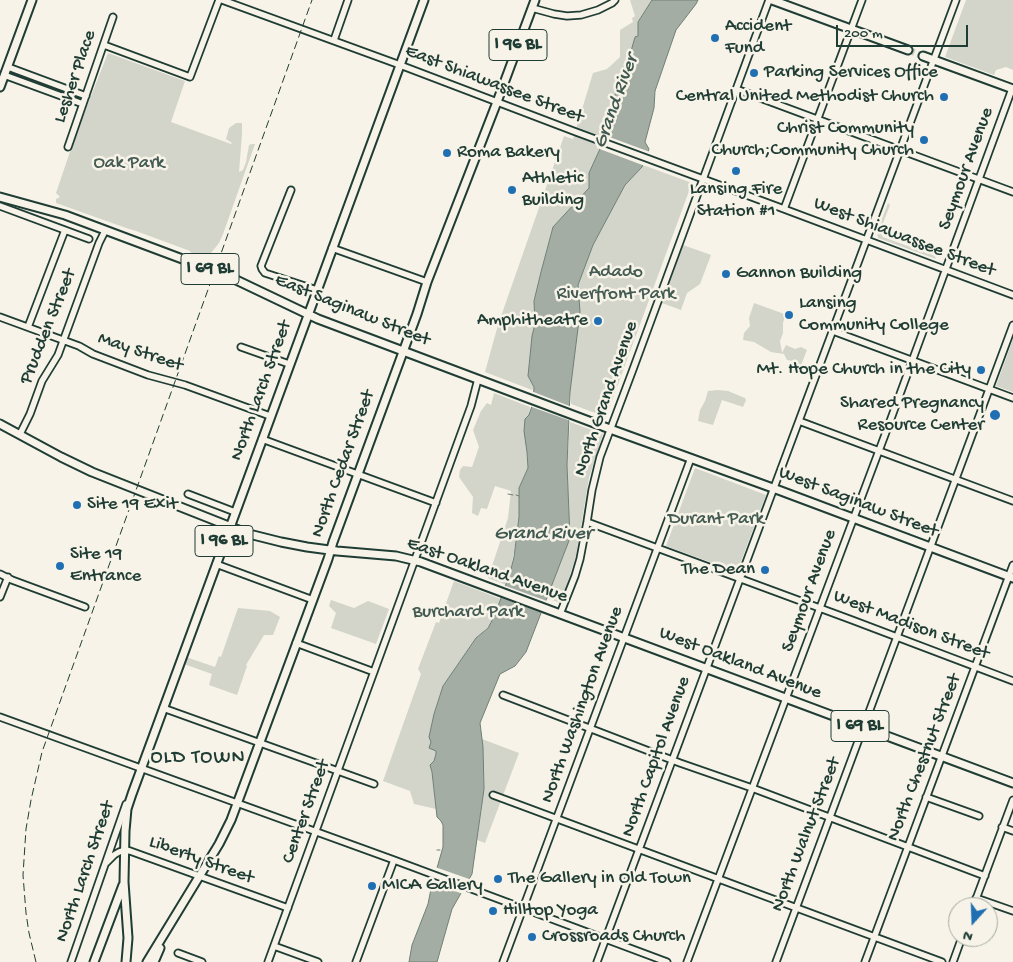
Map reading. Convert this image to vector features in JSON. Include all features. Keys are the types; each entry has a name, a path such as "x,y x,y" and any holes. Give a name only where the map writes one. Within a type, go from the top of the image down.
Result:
{"main road":[{"path":"0,87 32,0"},
{"name":"North Larch Street","path":"126,962 128,925 124,882 125,831 132,794 424,0"},
{"name":"North Cedar Street","path":"166,931 224,836 238,804 427,282 535,0"},
{"path":"770,0 908,50"},
{"path":"923,56 1013,89"},
{"name":"East Saginaw Street","path":"0,197 64,215 232,278 308,314 691,458"},
{"name":"East Oakland Avenue","path":"0,424 92,472 249,534 281,542 330,550 396,556 415,560 624,638"},
{"name":"West Saginaw Street","path":"691,458 1011,577"},
{"name":"West Oakland Avenue","path":"624,638 1013,784"},
{"name":"I 96 BL","path":"94,962 124,882"},
{"path":"147,962 166,931"},
{"name":"I 96 BL","path":"154,962 166,931"}],"street":[{"path":"104,45 190,77 219,0"},
{"name":"East Shiawassee Street","path":"222,0 334,40 649,160 784,209"},
{"path":"334,40 348,0"},
{"path":"532,8 554,14 581,15 598,10 615,0"},
{"name":"North Grand Avenue","path":"560,614 580,559 596,471 610,429 702,178 770,0"},
{"path":"784,209 862,0"},
{"name":"North Capitol Avenue","path":"597,962 956,0"},
{"name":"Lesher Place","path":"68,147 113,17"},
{"path":"8,67 86,96"},
{"path":"4,75 83,104"},
{"path":"736,89 1013,192"},
{"name":"Seymour Avenue","path":"687,962 1013,89"},
{"path":"291,190 261,266 262,270 265,273 317,290"},
{"path":"0,197 0,206 89,239"},
{"name":"West Shiawassee Street","path":"784,209 1013,295"},
{"path":"28,327 65,230"},
{"name":"Prudden Street","path":"20,434 30,414 42,381 58,355 105,231"},
{"path":"332,248 427,282"},
{"name":"May Street","path":"0,317 79,346 114,363 185,385 270,416"},
{"name":"North Walnut Street","path":"776,962 1013,326"},
{"path":"832,331 1013,398"},
{"path":"242,348 289,364"},
{"path":"415,560 471,406 478,379"},
{"path":"799,421 1013,501"},
{"path":"262,440 436,503"},
{"name":"North Washington Avenue","path":"503,962 691,458"},
{"path":"188,494 235,512"},
{"name":"West Madison Street","path":"587,522 1013,681"},
{"name":"Center Street","path":"268,962 415,560"},
{"path":"216,564 313,600"},
{"name":"North Chestnut Street","path":"865,962 926,796 1011,577 1013,565"},
{"path":"0,574 85,607"},
{"path":"0,597 8,577"},
{"path":"296,643 374,672"},
{"path":"503,695 985,876"},
{"path":"163,708 374,784"},
{"path":"0,717 394,860 667,962"},
{"name":"North Larch Street","path":"71,962 122,814 132,794"},
{"path":"493,795 942,962"},
{"path":"926,796 979,816"},
{"path":"976,897 1013,800"},
{"path":"1002,827 1013,831"},
{"name":"Liberty Street","path":"106,863 114,855 125,850 288,908"},
{"path":"356,962 394,860"},
{"path":"998,906 1013,911"},
{"path":"274,946 318,962"},
{"path":"953,962 958,947"},
{"path":"178,953 202,962"}],"green space":[{"name":"Adado Riverfront Park","path":"630,0 652,0 638,22 638,36 635,37 629,58 618,78 609,129 589,173 589,188 553,227 534,301 578,285 593,245 625,185 643,165 692,183 606,417 571,404 570,392 534,318 535,324 528,376 534,387 532,390 485,372 498,325 564,136 573,139 593,73 607,69 620,57 620,30 633,22 632,18 635,16"},
{"path":"966,0 1013,0 1013,70 1006,67 996,70 994,75 945,57"},
{"name":"Oak Park","path":"108,53 185,81 171,122 231,144 226,139 229,128 236,123 242,123 239,172 243,170 246,162 249,145 255,144 223,234 211,253 210,261 190,251 56,203 56,199 60,197 56,193 76,134"},
{"path":"888,203 890,205 880,231 883,237 935,256 936,259 878,238 877,232"},
{"path":"683,245 711,255 700,284 687,293 681,310 662,303"},
{"path":"754,303 787,315 783,323 783,333 780,341 782,353 786,345 795,349 801,347 807,350 799,370 797,369 798,364 787,360 784,354 771,352 754,342 743,340 744,333 750,326 749,318"},
{"path":"1013,339 1013,392 996,386"},
{"path":"708,391 728,391 745,398 743,407 722,400 713,425 698,421 700,410"},
{"name":"Burchard Park","path":"494,393 530,407 529,415 525,420 528,468 519,488 519,518 510,573 506,585 488,578 508,518 511,491 495,486 487,509 481,508 478,516 472,513 473,497 459,477 463,466 472,467 479,447 473,430 481,411 487,403 491,405"},
{"name":"Burchard Park","path":"570,422 603,434 589,478 576,556 561,603 546,598 570,538 567,465"},
{"name":"Durant Park","path":"695,468 766,495 737,572 666,546"},
{"name":"Burchard Park","path":"454,581 501,599 488,627 476,638 443,686 434,714 436,754 434,761 430,765 436,809 414,804 410,791 383,781 421,674 418,669 436,622 439,623"},
{"path":"331,600 354,608 368,601 389,609 376,644 331,628 336,613 329,606"},
{"path":"238,608 270,611 280,617 273,635 264,635 246,665 237,695 209,685 212,674 184,664 186,657 215,667 219,656 221,657"},
{"path":"482,739 519,753 485,843 477,840 484,789"}],"water":[{"name":"Grand River","path":"652,0 698,0 676,30 655,91 654,108 645,142 649,149 642,167 625,185 593,245 578,285 580,312 570,392 567,465 570,538 526,652 515,666 500,674 480,723 483,747 484,789 472,874 452,909 437,962 409,962 412,945 428,904 443,847 443,825 437,817 430,765 434,761 436,754 436,751 429,748 431,742 429,737 434,714 443,686 476,638 488,628 495,615 514,557 519,517 519,488 528,468 524,431 525,419 529,415 533,403 534,387 528,376 535,324 534,301 541,272 553,227 589,188 589,173 609,129 618,78 629,58 635,37 638,36 638,22"}],"pier":[{"path":"604,135 650,152 645,166 597,148"},
{"path":"531,391 572,407 571,421 529,406"},
{"path":"503,585 547,601 542,613 499,597"},
{"path":"435,867 472,880 463,894 430,882"}],"waterway":[{"path":"508,494 513,495"}],"tunnel":[{"path":"908,50 923,56"}],"railway":[{"path":"36,962 26,913 23,875 26,829 42,752 312,0"}],"place":[{"name":"Accident Fund","path":"715,38"},
{"name":"Parking Services Office","path":"754,73"},
{"name":"Central United Methodist Church","path":"944,97"},
{"name":"Christ Community Church;Community Church","path":"924,140"},
{"name":"Roma Bakery","path":"447,153"},
{"name":"Lansing Fire Station #1","path":"736,171"},
{"name":"Athletic Building","path":"512,190"},
{"name":"Gannon Building","path":"726,274"},
{"name":"Lansing Community College","path":"789,315"},
{"name":"Amphitheatre","path":"598,321"},
{"name":"Mt. Hope Church in the City","path":"981,370"},
{"name":"Shared Pregnancy Resource Center","path":"995,415"},
{"name":"Site 19 Exit","path":"77,505"},
{"name":"Site 19 Entrance","path":"60,566"},
{"name":"The Dean","path":"765,570"},
{"name":"The Gallery in Old Town","path":"498,879"},
{"name":"MICA Gallery","path":"372,886"},
{"name":"Hilltop Yoga","path":"493,911"},
{"name":"Crossroads Church","path":"532,937"}],"district":[{"name":"OLD TOWN","path":"198,759"}]}
